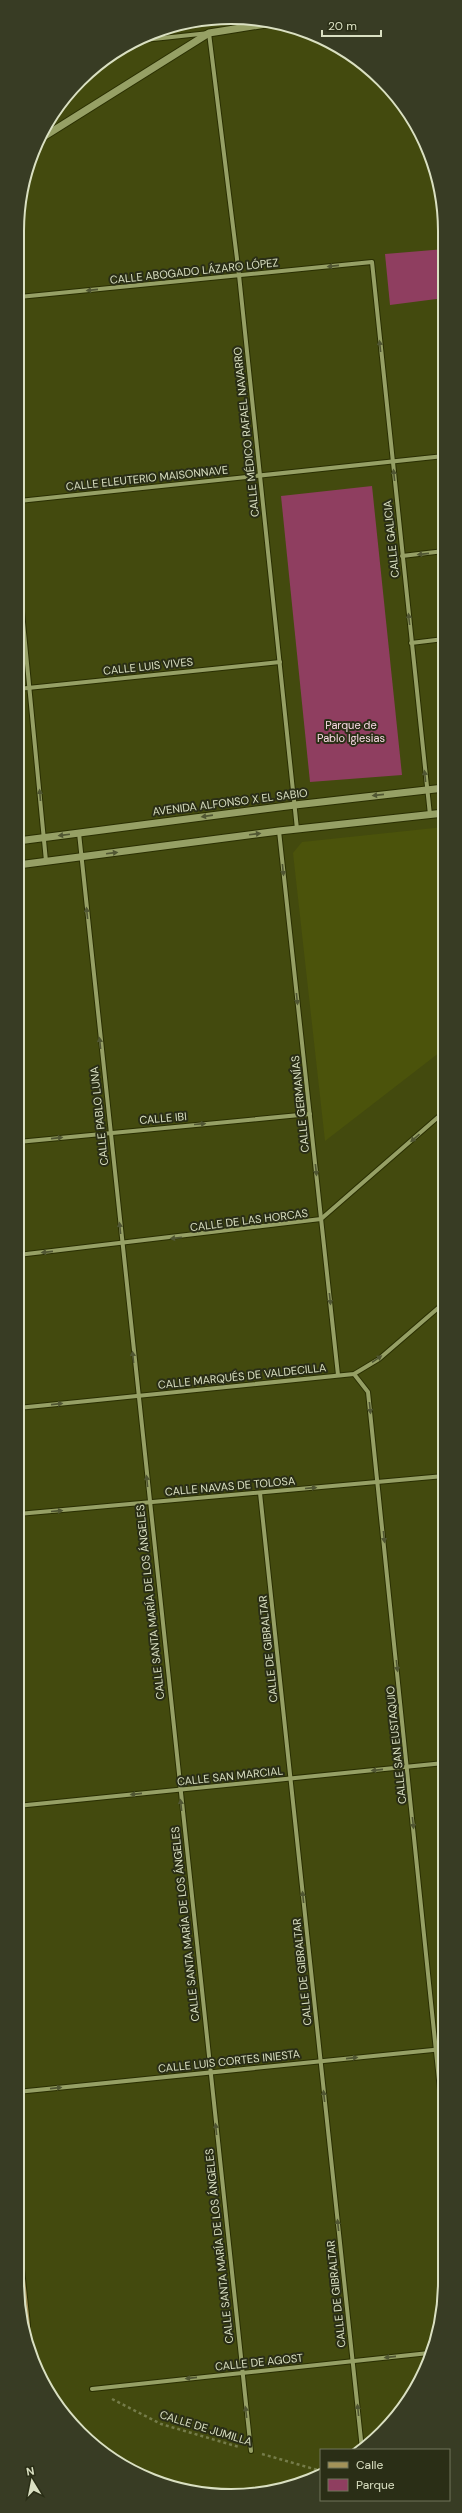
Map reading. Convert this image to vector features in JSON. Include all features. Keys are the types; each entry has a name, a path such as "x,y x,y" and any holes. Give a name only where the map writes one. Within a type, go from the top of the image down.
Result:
{"street":[{"path":"155,39 209,33 256,26"},
{"path":"48,134 209,33"},
{"name":"CALLE MÉDICO RAFAEL NAVARRO","path":"209,33 238,275 297,829"},
{"name":"CALLE ABOGADO LÁZARO LÓPEZ","path":"24,296 372,262"},
{"name":"CALLE GALICIA","path":"372,262 430,815"},
{"name":"CALLE ELEUTERIO MAISONNAVE","path":"24,500 438,457"},
{"path":"402,556 438,552"},
{"path":"24,629 46,862"},
{"path":"411,642 438,640"},
{"name":"CALLE LUIS VIVES","path":"24,688 280,662"},
{"name":"AVENIDA ALFONSO X EL SABIO","path":"24,840 295,804 438,789"},
{"path":"24,864 279,831 438,814"},
{"name":"CALLE GERMANÍAS","path":"279,831 338,1375"},
{"name":"CALLE PABLO LUNA","path":"79,833 137,1396"},
{"name":"CALLE IBI","path":"24,1141 310,1114"},
{"name":"CALLE DE LAS HORCAS","path":"24,1254 321,1219 438,1117"},
{"name":"CALLE MARQUÉS DE VALDECILLA","path":"24,1407 354,1374 379,1359 438,1308"},
{"name":"CALLE SAN EUSTAQUIO","path":"354,1374 368,1392 408,1767 438,2070"},
{"name":"CALLE SANTA MARÍA DE LOS ÁNGELES","path":"137,1396 250,2450"},
{"name":"CALLE NAVAS DE TOLOSA","path":"24,1513 438,1477"},
{"name":"CALLE DE GIBRALTAR","path":"260,1492 361,2443"},
{"name":"CALLE SAN MARCIAL","path":"24,1805 438,1764"},
{"name":"CALLE LUIS CORTES INIESTA","path":"24,2091 436,2050"},
{"name":"CALLE DE AGOST","path":"92,2389 426,2352"}],"path":[{"name":"CALLE DE JUMILLA","path":"92,2389 161,2424 318,2470"}],"shaded area":[{"path":"438,828 438,1054 325,1141 293,853 302,842"}],"green space":[{"path":"438,250 438,299 390,305 385,254"},
{"name":"Parque de Pablo Iglesias","path":"372,486 402,775 310,782 281,496"}]}
